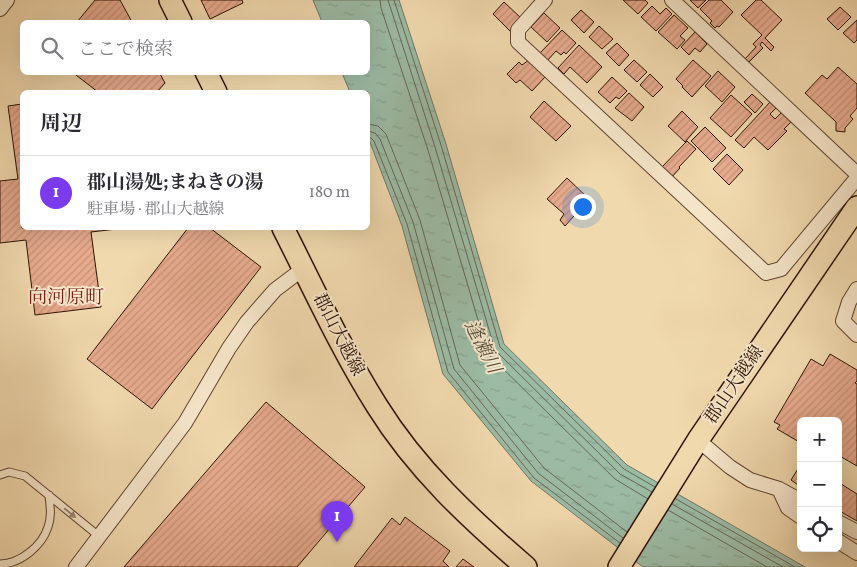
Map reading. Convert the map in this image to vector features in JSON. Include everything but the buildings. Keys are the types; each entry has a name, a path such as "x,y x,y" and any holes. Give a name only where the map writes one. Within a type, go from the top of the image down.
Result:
{"main road":[{"path":"170,0 180,20"},
{"path":"208,75 215,90"},
{"name":"郡山大越線","path":"619,567 695,445 857,207"},
{"name":"郡山大越線","path":"284,230 353,366 372,399 417,462 456,504 526,567"}],"street":[{"path":"0,9 8,0"},
{"path":"545,0 518,30 518,42 766,273 781,269 857,176 672,0"},
{"path":"76,567 185,423 246,322 275,290 304,268"},
{"path":"857,289 849,302 843,321 857,335"},
{"path":"695,445 750,480 779,489 797,499"},
{"path":"779,489 788,508 797,514"},
{"path":"842,524 857,532"},
{"path":"842,544 857,553"}],"lane":[{"path":"0,475 9,472 25,476 100,537"},
{"path":"0,564 8,564 23,558 37,545 48,529 51,513 49,496"}],"water":[{"name":"逢瀬川","path":"313,0 399,0 446,144 504,344 627,465 805,567 643,567 531,481 443,374 402,226 370,142 370,90 349,90 343,75 370,75 370,20 321,20"}],"place":[{"name":"郡山湯処;まねきの湯","path":"337,542"}],"district":[{"name":"向河原町","path":"66,298"}]}
